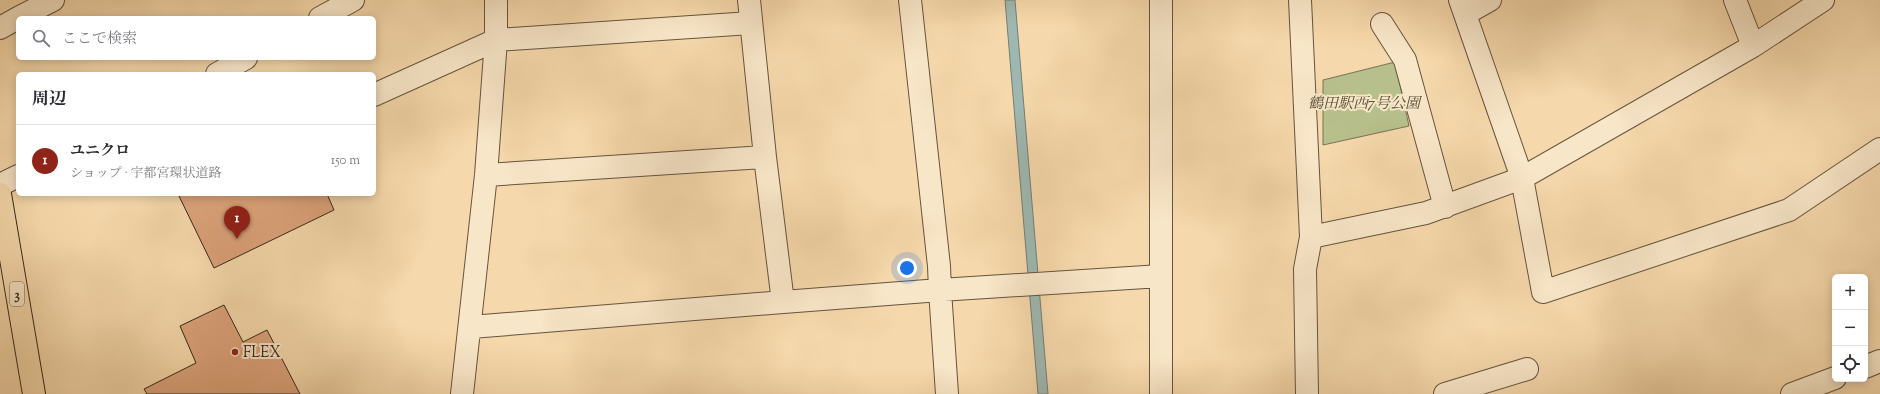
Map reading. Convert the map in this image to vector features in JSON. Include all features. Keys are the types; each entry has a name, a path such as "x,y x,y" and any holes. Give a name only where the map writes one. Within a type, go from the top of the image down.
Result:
{"main road":[{"name":"3","path":"0,194 34,394"}],"street":[{"path":"22,16 53,0"},
{"path":"324,16 353,0"},
{"path":"462,394 471,326 486,175 496,40 496,0"},
{"path":"749,0 765,157 783,302"},
{"path":"910,0 939,266 947,394"},
{"path":"1161,0 1161,394"},
{"path":"1300,0 1311,237 1305,269 1307,394"},
{"path":"1490,0 1462,7 1522,178 1543,292 1789,210 1880,148"},
{"path":"1735,0 1753,46"},
{"path":"1311,237 1426,213 1522,178 1753,46 1822,0"},
{"path":"0,28 16,19"},
{"path":"376,94 496,40 752,23"},
{"path":"1382,24 1405,60 1445,207"},
{"path":"221,72 242,60"},
{"path":"486,175 765,157"},
{"path":"0,185 16,177"},
{"path":"471,326 940,290 1161,276"},
{"path":"1868,366 1880,361"},
{"path":"1445,394 1527,369"},
{"path":"1792,394 1832,379"}],"green space":[{"name":"鶴田駅西7号公園","path":"1395,62 1409,126 1323,145 1323,80"}],"water":[{"path":"1005,0 1015,0 1048,394 1038,394"}],"building":[{"path":"179,196 328,196 334,210 214,268"},
{"name":"FLEX","path":"224,305 243,342 267,330 300,394 147,394 144,389 196,363 180,326"}],"place":[{"name":"ユニクロ","path":"237,239"},
{"name":"FLEX","path":"235,352"}]}
